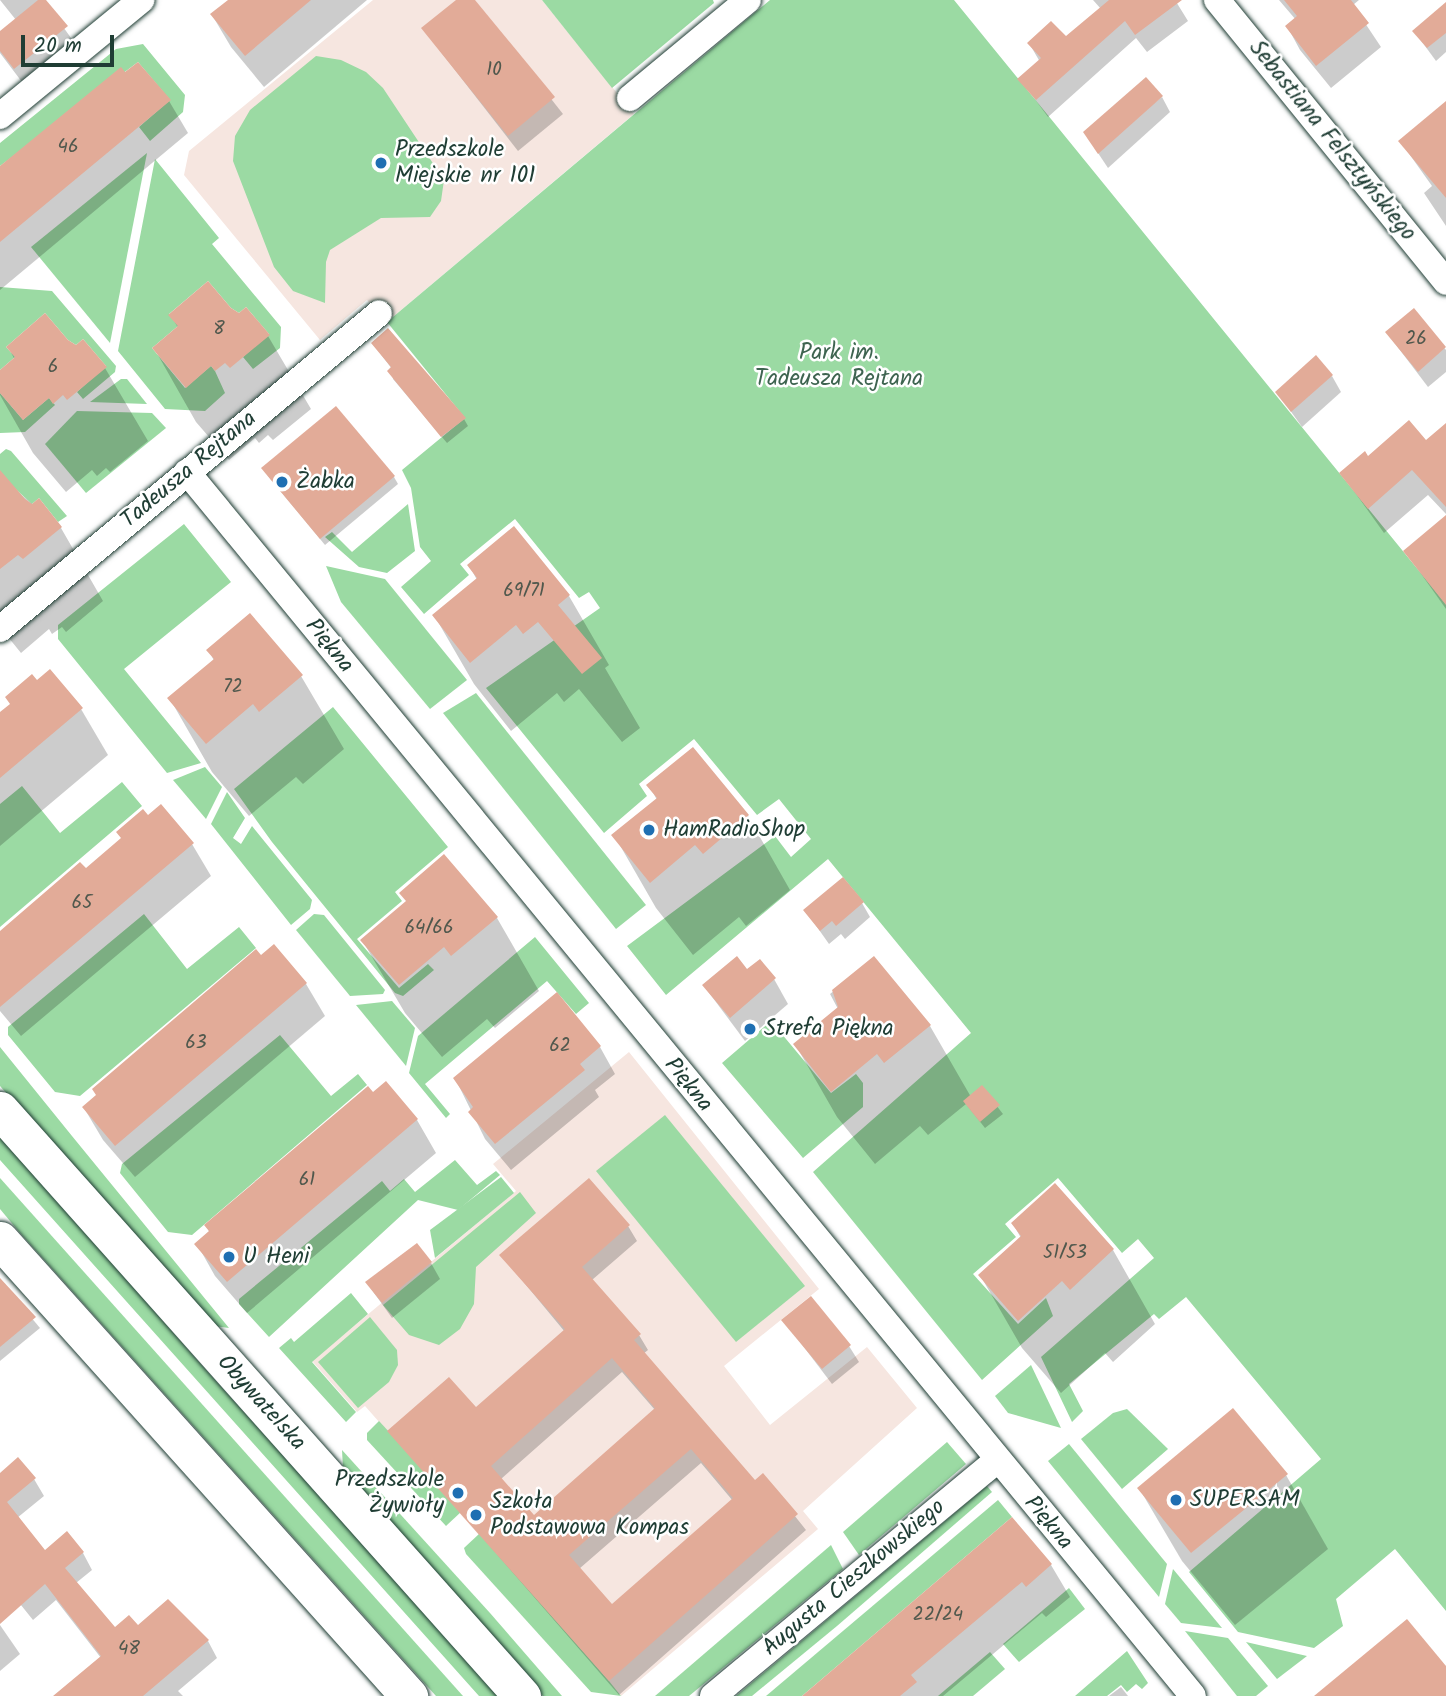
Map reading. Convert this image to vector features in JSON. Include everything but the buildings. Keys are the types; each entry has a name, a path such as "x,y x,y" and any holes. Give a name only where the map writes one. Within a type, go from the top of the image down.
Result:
{"main road":[{"name":"Obywatelska","path":"0,1110 522,1696"},
{"path":"0,1240 409,1696"}],"street":[{"path":"0,116 142,0"},
{"path":"630,98 747,0"},
{"name":"Sebastiana Felsztyńskiego","path":"1217,0 1446,282"},
{"name":"Tadeusza Rejtana","path":"0,629 379,313"},
{"name":"Piękna","path":"187,472 996,1461 1193,1696"},
{"name":"Augusta Cieszkowskiego","path":"713,1696 996,1461"}],"shaded area":[{"name":"Przedszkole Miejskie nr 101","path":"373,0 542,0 634,114 387,322 367,300 320,340 184,175 189,151"},
{"path":"629,1052 819,1289 724,1366 770,1425 867,1347 917,1408 803,1511 818,1529 621,1696 365,1406 357,1412 312,1361 516,1191 493,1164"}],"green space":[{"path":"542,0 713,0 714,3 612,88"},
{"name":"Park im. Tadeusza Rejtana","path":"770,0 954,0 1446,604 1446,1611 1395,1549 1336,1599 1343,1626 1314,1648 1238,1632 1189,1572 1321,1459 1186,1297 1159,1319 1154,1314 1069,1384 1083,1411 1072,1422 1041,1357 1154,1258 1138,1239 1122,1253 1058,1178 1005,1224 1016,1237 973,1274 1018,1324 1046,1298 1053,1316 982,1380 813,1172 971,1033 828,859 666,995 627,946 775,836 791,857 811,839 779,799 757,815 694,739 639,784 647,796 604,833 486,688 600,608 589,592 579,598 515,519 460,564 469,575 424,614 401,587 431,561 420,547 411,488 402,470 465,418 387,322"},
{"path":"143,44 185,95 183,112 150,141 139,127 170,100 138,62 0,166 0,143 116,49"},
{"path":"316,56 341,60 366,72 383,88 444,180 441,201 430,217 381,218 330,250 326,262 325,303 293,291 274,267 233,161 235,136 250,110"},
{"path":"147,153 110,343 31,247"},
{"path":"155,159 219,238 212,244 281,327 280,348 253,369 243,357 269,334 246,307 239,313 231,308 208,281 169,314 178,326 152,348 185,388 211,366 225,393 205,411 165,409 118,351"},
{"path":"0,287 52,291 116,366 115,372 83,399 77,392 106,366 83,339 76,345 68,340 45,313 6,347 15,357 0,370"},
{"path":"121,379 127,379 147,404 90,402"},
{"path":"0,393 23,420 49,398 55,405 25,432 0,433"},
{"path":"77,411 152,413 166,428 86,493 45,444"},
{"path":"6,449 11,451 67,516 58,522 39,498 32,504 0,475 0,454"},
{"path":"408,504 415,551 387,573 359,567 325,537 332,532 352,552"},
{"path":"184,524 231,582 124,669 201,763 167,773 58,639 58,625"},
{"path":"326,566 385,579 467,680 430,709 341,602"},
{"path":"476,693 646,905 616,929 443,713"},
{"path":"333,707 448,847 395,892 402,901 357,939 399,988 428,964 434,970 403,996 395,993 272,842 234,789"},
{"path":"205,767 222,787 206,819 173,780"},
{"path":"122,782 142,806 0,927 0,804 22,786 60,833"},
{"path":"227,792 245,818 233,838 241,844 252,826 312,900 310,909 291,925 211,824"},
{"path":"144,914 187,969 239,927 256,948 80,1096 55,1092 8,1035 8,1027"},
{"path":"314,914 324,915 385,990 383,994 350,996 296,930"},
{"path":"535,937 589,1003 576,1014 547,981 425,1084 450,1114 446,1118 409,1073 418,1036"},
{"path":"392,1001 415,1028 406,1066 356,1005"},
{"path":"771,1021 831,1093 856,1074 863,1083 863,1107 803,1158 722,1063"},
{"path":"280,1035 331,1096 358,1074 367,1085 192,1235 168,1232 120,1173 122,1164"},
{"path":"0,1047 229,1328 214,1326 0,1086"},
{"path":"665,1115 805,1286 736,1342 596,1171"},
{"path":"0,1135 199,1362 499,1696 479,1696 0,1160"},
{"path":"455,1160 477,1185 496,1171 500,1175 458,1210 418,1200 269,1337 239,1304 239,1299 382,1181 390,1191 404,1179 415,1192"},
{"path":"501,1177 514,1193 435,1258 430,1230"},
{"path":"0,1178 463,1696 436,1696 20,1233 0,1209"},
{"path":"520,1192 536,1213 476,1267 474,1304 460,1329 439,1345 409,1335 383,1305"},
{"path":"351,1293 368,1314 312,1362 356,1412 346,1422 279,1348 291,1338 294,1342"},
{"path":"370,1317 397,1350 398,1365 389,1382 358,1408 318,1362"},
{"path":"1031,1365 1061,1428 1008,1413 995,1396"},
{"path":"1127,1409 1168,1449 1122,1489 1081,1439 1113,1413"},
{"path":"379,1421 462,1511 446,1526 367,1440 367,1433"},
{"path":"947,1442 966,1464 859,1555 843,1532"},
{"path":"1069,1444 1167,1564 1159,1597 1048,1461"},
{"path":"342,1450 562,1696 543,1696 343,1468"},
{"path":"987,1486 992,1492 837,1626 752,1696 736,1696"},
{"path":"998,1500 1012,1517 802,1696 766,1696"},
{"path":"480,1533 621,1696 591,1692 466,1554 464,1548"},
{"path":"831,1545 843,1569 689,1696 655,1696"},
{"path":"1173,1569 1222,1628 1181,1623 1165,1604"},
{"path":"1069,1588 1085,1609 1019,1662 1003,1644"},
{"path":"1185,1631 1228,1638 1268,1686 1256,1696 1237,1696"},
{"path":"1246,1642 1307,1656 1277,1679"},
{"path":"1127,1651 1148,1683 1142,1689 1136,1684 1127,1692 1121,1685 1107,1696 1075,1696"},
{"path":"990,1652 1005,1669 973,1696 938,1696"}],"place":[{"name":"Przedszkole Miejskie nr 101","path":"381,163"},
{"name":"Żabka","path":"282,482"},
{"name":"HamRadioShop","path":"649,830"},
{"name":"Strefa Piękna","path":"750,1029"},
{"name":"U Heni","path":"229,1257"},
{"name":"Przedszkole Żywioły","path":"458,1493"},
{"name":"SUPERSAM","path":"1176,1500"},
{"name":"Szkoła Podstawowa Kompas","path":"476,1515"}]}
